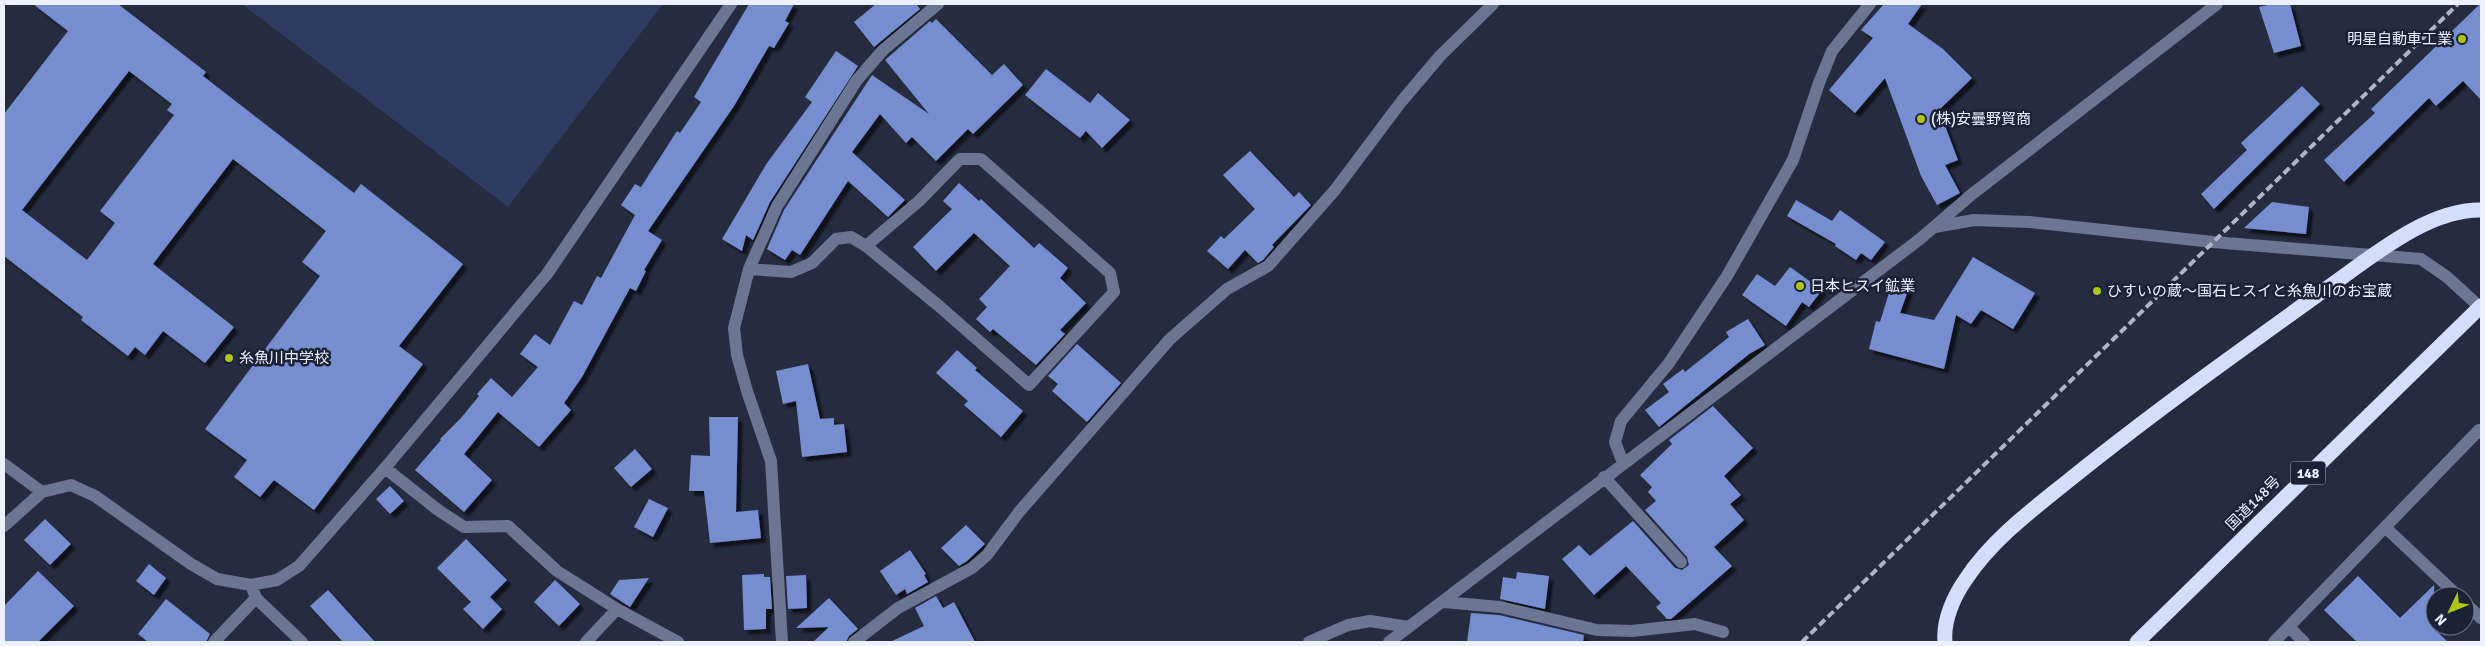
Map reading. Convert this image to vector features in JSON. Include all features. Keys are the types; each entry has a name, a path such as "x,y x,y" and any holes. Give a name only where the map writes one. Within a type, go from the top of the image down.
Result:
{"highway":[{"path":"1945,642 1948,616 1955,597 1967,577 2009,532 2048,498 2147,419 2322,291 2417,228 2439,217 2458,212 2481,210"},
{"name":"国道148号","path":"2137,642 2481,307"}],"street":[{"path":"4,526 42,492 71,485 95,496 191,564 217,579 251,585 277,580 299,566 385,468 547,274 731,4"},
{"path":"782,642 771,461 746,391 737,355 734,328 749,269 777,206 857,80 883,50 938,4"},
{"path":"854,642 898,608 972,568 987,555 1019,512 1170,339 1227,290 1268,266 1336,190 1402,102 1440,56 1493,4"},
{"path":"1623,463 1615,442 1621,421 1669,363 1727,276 1793,160 1832,50 1870,4"},
{"path":"1389,642 1935,227 1972,195 2217,4"},
{"path":"749,269 791,272 812,263 836,239 851,237 866,246 1029,385 1114,292 1110,273 981,159 960,159 918,201 866,246"},
{"path":"1935,227 1974,220 2029,222 2213,242 2421,259 2447,277 2481,307"},
{"path":"2274,642 2479,430 2481,433"},
{"path":"4,464 42,492"},
{"path":"385,468 438,510 464,527 508,526 557,571 617,609 678,642"},
{"path":"1604,477 1681,562"},
{"path":"2385,527 2447,586"},
{"path":"251,585 256,598 302,642"},
{"path":"214,642 256,598"},
{"path":"1444,602 1500,607 1597,630 1632,631 1695,624 1723,632"},
{"path":"586,642 617,609"},
{"path":"1309,642 1348,625 1370,621 1409,627"},
{"path":"2289,627 2304,642"}],"shaded area":[{"path":"242,4 663,4 508,207"}],"building":[{"path":"33,4 118,4 206,72 203,76 354,193 361,184 463,264 399,346 423,364 314,510 274,480 260,497 234,477 247,460 205,429 320,276 302,262 326,231 233,159 153,264 234,327 205,363 163,331 145,355 135,347 128,356 81,320 83,317 4,256 4,114 68,31","holes":["129,71 172,104 167,110 174,115 100,211 115,223 87,260 22,210"]},
{"path":"749,4 794,4 785,21 789,23 774,48 769,46 734,106 648,231 662,240 644,270 646,271 636,291 630,288 582,377 564,403 571,410 539,447 498,412 464,454 492,480 464,512 415,470 440,439 461,418 479,396 477,394 491,378 512,397 538,367 520,354 535,334 550,345 574,301 582,305 597,276 601,278 635,215 621,205 635,184 641,187 677,131 680,133 701,102 694,97"},
{"path":"876,4 916,4 920,9 874,47 854,22"},
{"path":"1884,4 1922,4 1908,24 1943,49 1972,78 1939,110 1958,160 1945,165 1960,193 1937,205 1921,176 1885,78 1855,113 1829,90 1873,38 1861,30"},
{"path":"2272,4 2290,4 2301,46 2274,53 2259,7"},
{"path":"2480,4 2481,100 2463,81 2436,106 2429,98 2344,182 2324,160 2375,113 2371,109"},
{"path":"936,19 992,75 1004,64 1023,85 973,134 968,129 936,161 912,137 906,143 880,114 852,152 905,200 888,217 848,181 800,255 792,250 785,260 767,249 784,210 872,75 929,114 885,60 930,21 932,23"},
{"path":"836,51 858,66 770,202 753,240 746,235 742,251 722,239 767,163 812,102 805,97"},
{"path":"1046,69 1090,103 1098,93 1130,120 1102,148 1086,131 1080,138 1025,95"},
{"path":"2302,86 2320,104 2214,209 2201,194 2247,150 2241,143"},
{"path":"1250,151 1294,197 1299,192 1311,205 1272,245 1274,247 1263,260 1258,263 1245,250 1228,269 1207,251 1221,236 1224,239 1255,209 1223,175"},
{"path":"959,183 979,201 981,199 1034,248 1039,243 1068,268 1060,278 1086,303 1060,330 1065,334 1036,365 993,329 990,332 976,319 987,307 979,299 1010,266 974,233 936,271 913,247 952,209 943,201"},
{"path":"1796,200 1832,221 1840,210 1885,242 1871,260 1861,253 1856,260 1835,246 1836,244 1787,216"},
{"path":"2272,202 2309,207 2306,234 2244,228"},
{"path":"1973,257 2035,293 2013,329 1981,310 1971,324 1956,315 1944,369 1869,349 1876,321 1880,322 1892,283 1909,288 1900,313 1934,320"},
{"path":"1790,267 1822,290 1809,307 1802,302 1786,326 1742,295 1757,274 1775,286"},
{"path":"1748,319 1765,345 1749,354 1659,427 1645,410 1669,392 1663,384 1683,369 1685,372 1729,337 1726,332"},
{"path":"1077,344 1121,383 1087,422 1052,391 1058,384 1048,376"},
{"path":"957,350 977,368 975,370 1023,411 1001,437 964,405 968,401 936,373"},
{"path":"808,364 820,419 834,418 834,425 844,424 847,452 802,457 796,401 783,404 776,371"},
{"path":"1713,406 1753,448 1724,476 1741,495 1730,504 1744,520 1714,547 1732,566 1671,619 1667,619 1656,607 1661,603 1626,566 1594,595 1562,559 1579,545 1590,556 1633,521 1675,568 1682,570 1689,565 1687,557 1645,510 1656,501 1648,492 1652,487 1640,475 1672,444 1669,440"},
{"path":"709,417 738,417 736,512 758,510 761,538 710,543 704,491 689,491 691,455 710,456"},
{"path":"635,449 652,469 631,487 614,468"},
{"path":"390,486 404,501 390,514 376,499"},
{"path":"649,499 668,508 653,537 634,527"},
{"path":"45,519 71,544 50,565 24,540"},
{"path":"966,525 985,544 959,566 941,548"},
{"path":"466,539 507,580 490,597 502,609 483,629 463,609 471,602 437,568"},
{"path":"910,550 926,574 924,575 928,582 907,594 905,589 896,595 880,571"},
{"path":"149,564 166,578 154,595 136,581"},
{"path":"38,571 74,606 38,642 4,642 4,606"},
{"path":"1517,572 1549,576 1545,609 1500,599 1503,577 1516,579"},
{"path":"764,574 764,577 770,577 772,609 766,609 766,629 744,630 742,575"},
{"path":"806,575 807,608 788,609 786,576"},
{"path":"2358,576 2400,618 2425,594 2425,636 2442,636 2448,642 2357,642 2324,610"},
{"path":"649,578 630,607 610,594 619,580"},
{"path":"555,580 580,604 559,626 534,602"},
{"path":"328,590 375,642 343,642 310,606"},
{"path":"936,596 943,608 954,602 975,642 890,642 924,626 915,608"},
{"path":"829,598 858,629 849,636 846,642 813,642 829,627 796,628"},
{"path":"166,599 210,634 206,642 148,642 138,634"},
{"path":"1471,613 1499,615 1584,635 1583,642 1467,642"}],"railway":[{"path":"1802,642 2458,4"}],"place":[{"name":"明星自動車工業","path":"2462,39"},
{"name":"(株)安曇野貿商","path":"1921,119"},
{"name":"日本ヒスイ鉱業","path":"1800,286"},
{"name":"ひすいの蔵～国石ヒスイと糸魚川のお宝蔵","path":"2097,291"},
{"name":"糸魚川中学校","path":"229,358"}]}
